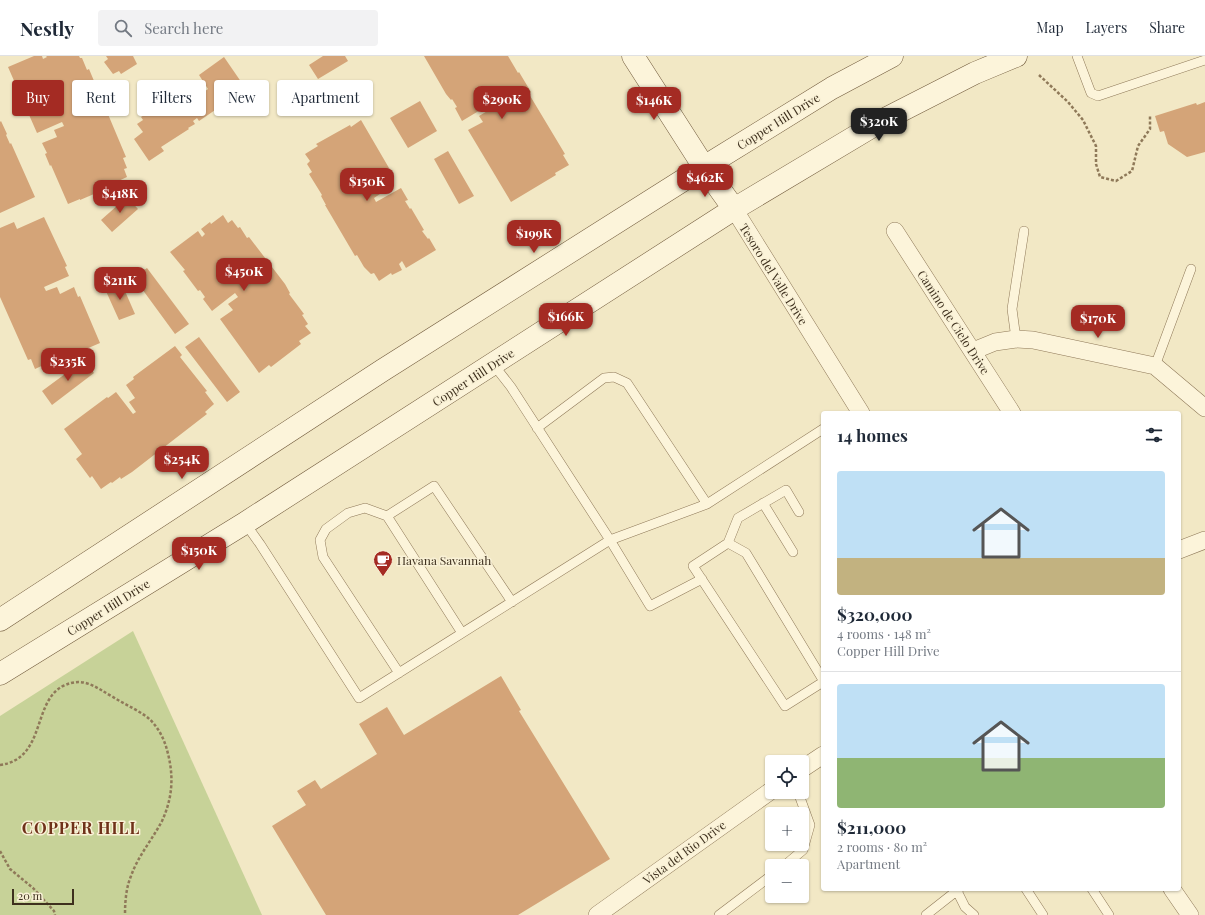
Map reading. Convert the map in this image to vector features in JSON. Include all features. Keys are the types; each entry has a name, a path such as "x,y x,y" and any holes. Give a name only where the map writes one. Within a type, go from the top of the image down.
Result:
{"main road":[{"name":"Tesoro del Valle Drive","path":"633,56 704,167 734,209"},
{"name":"Copper Hill Drive","path":"0,620 383,370 704,167 832,88 892,56"},
{"name":"Copper Hill Drive","path":"0,674 245,523 734,209 883,120 975,73 1016,56"}],"street":[{"name":"Tesoro del Valle Drive","path":"734,209 855,411"},
{"name":"Camino de Cielo Drive","path":"895,231 1011,411"},
{"path":"973,351 995,342 1016,339 1033,340 1155,366 1205,408"},
{"path":"1181,549 1205,540"},
{"path":"809,764 821,756"},
{"name":"Vista del Rio Drive","path":"597,915 765,795"},
{"path":"1173,891 1190,915"}],"lane":[{"path":"1076,56 1091,93 1098,96 1205,60"},
{"path":"1016,339 1012,309 1024,231"},
{"path":"1155,366 1191,269"},
{"path":"493,364 511,387 610,540 650,606 702,579"},
{"path":"537,428 604,378 614,377 627,383 707,504"},
{"path":"245,523 359,698 610,540 707,504 821,430"},
{"path":"387,516 434,486 512,602"},
{"path":"799,512 786,490 738,518 728,543 693,566 785,706 821,682"},
{"path":"763,503 793,552"},
{"path":"399,673 323,557 320,540 326,529 348,513 365,508 387,516 462,633"},
{"path":"728,543 746,553 821,678"},
{"path":"792,859 803,850 810,825 801,799"},
{"path":"719,915 765,880"},
{"path":"926,915 957,891"},
{"path":"958,891 965,907 974,915"},
{"path":"1030,891 1043,915"},
{"path":"1093,891 1109,915"}],"path":[{"path":"1039,75 1068,102 1083,120 1096,146 1096,164 1100,177 1116,181 1132,171 1138,146 1150,129 1150,116"},
{"path":"0,765 7,764 20,756 30,746 51,697 62,687 75,682 87,682 147,718 159,731 166,745 171,764 173,779 170,798 162,820 139,858 130,877 125,900 125,915"},
{"path":"0,851 10,869 33,888 54,911 55,915"}],"green space":[{"path":"133,631 262,915 0,915 0,716"}],"building":[{"path":"34,56 42,56 43,59 47,57 46,56 79,56 82,58 94,80 72,80 72,116 109,116 126,157 123,158 127,168 124,169 127,177 114,183 115,185 68,204 51,165 50,166 45,154 47,153 42,143 57,137 54,130 64,126 62,122 37,133 30,116 64,116 64,80 14,80 8,67"},
{"path":"106,56 133,56 137,64 121,74 119,71 113,74 104,62 108,59"},
{"path":"323,56 345,56 348,61 318,79 309,65"},
{"path":"424,56 508,56 531,92 529,94 565,154 563,155 569,165 555,173 556,175 511,202 468,130 483,122 479,116 489,110 487,106 462,121 455,108 457,107 452,99 451,100 446,94"},
{"path":"224,57 240,80 214,80 214,111 199,121 197,118 193,121 195,124 161,147 164,151 149,161 134,139 143,132 137,124 143,120 141,117 206,116 206,90 208,89 206,86 206,80 202,80 199,75"},
{"path":"420,101 437,131 408,148 390,118"},
{"path":"1205,102 1205,152 1187,157 1168,144 1164,131 1160,132 1155,116 1196,103 1197,105"},
{"path":"361,120 394,178 380,186 383,192 374,198 376,202 401,188 408,200 405,201 424,230 422,231 428,239 429,238 436,250 406,268 402,261 399,264 402,270 392,275 391,273 379,281 374,273 371,274 364,267 357,255 355,256 325,205 321,196 322,195 309,174 312,172 307,164 310,161 305,154 318,146 316,144 350,125 351,127"},
{"path":"1,121 35,197 0,213 0,122"},
{"path":"448,151 474,196 459,204 434,159"},
{"path":"127,197 138,209 112,232 101,220"},
{"path":"223,215 228,223 232,220 238,228 240,227 247,238 249,237 285,284 290,293 289,294 304,314 302,315 308,324 305,326 311,333 299,341 301,344 271,367 269,365 259,373 220,319 233,310 228,304 238,297 235,293 212,311 203,299 205,297 200,290 198,291 183,271 185,270 170,252 198,231 202,237 205,234 201,229"},
{"path":"44,217 67,266 65,267 69,276 44,287 46,291 57,287 60,294 74,287 78,297 80,296 100,343 51,364 50,362 35,369 31,359 28,360 0,297 0,228 14,222 17,229"},
{"path":"147,268 189,324 175,334 134,278"},
{"path":"121,282 135,314 119,320 105,289"},
{"path":"199,337 240,392 227,402 185,347"},
{"path":"175,346 182,355 180,357 207,391 205,392 214,404 205,412 207,414 132,472 121,479 120,477 101,489 92,476 90,478 76,459 82,454 64,429 116,392 133,414 136,412 129,402 135,398 126,385 134,379 133,377"},
{"path":"84,360 94,373 52,405 42,391"},
{"path":"501,676 521,710 519,711 610,859 518,915 326,915 272,826 306,805 297,791 315,780 321,789 377,754 359,724 387,707 404,735"}],"place":[{"name":"Havana Savannah","path":"383,577"}],"district":[{"name":"COPPER HILL","path":"81,827"}]}
